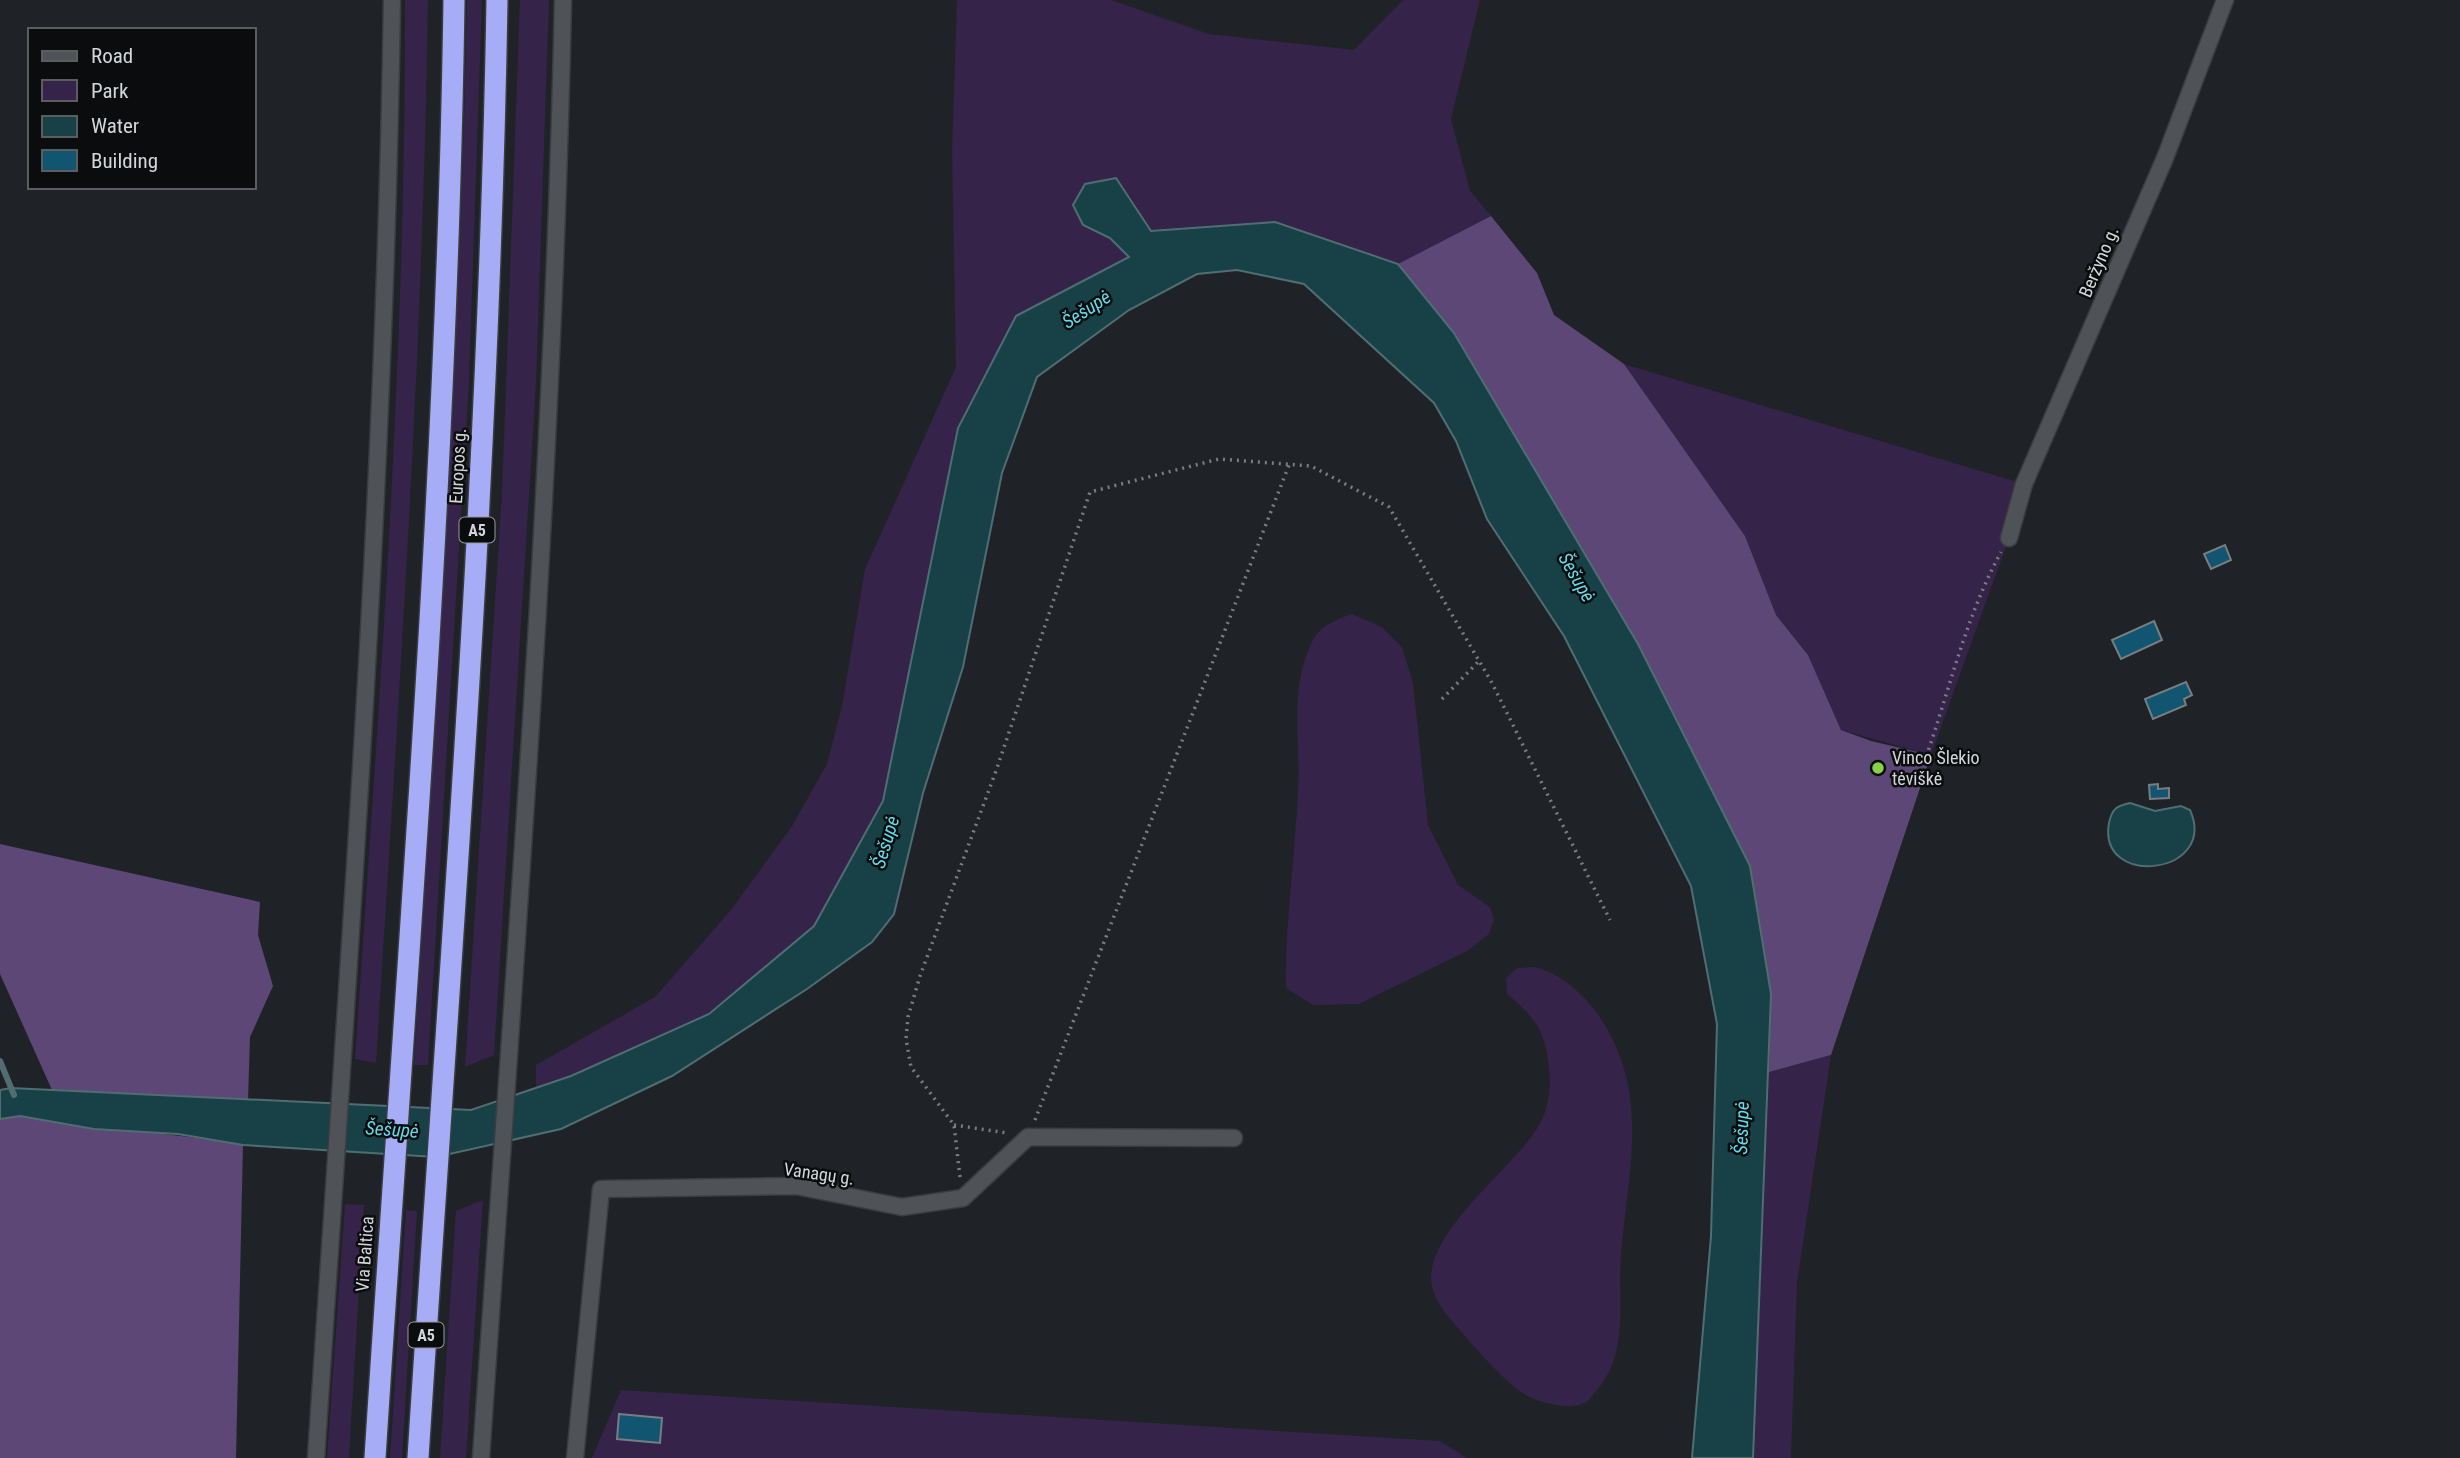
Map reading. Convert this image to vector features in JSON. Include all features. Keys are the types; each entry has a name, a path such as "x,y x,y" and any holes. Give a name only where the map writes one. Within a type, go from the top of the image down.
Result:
{"highway":[{"name":"Europos g.","path":"401,1054 437,473 454,0"},
{"name":"Europos g.","path":"418,1458 481,465 492,221 497,0"},
{"name":"Via Baltica","path":"375,1458 401,1054"}],"street":[{"path":"316,1458 379,449 392,0"},
{"path":"481,1458 545,485 558,200 563,0"},
{"name":"Beržyno g.","path":"2010,538 2024,484 2165,158 2225,0"},
{"path":"963,1198 1028,1137 1234,1138"},
{"name":"Vanagų g.","path":"575,1458 601,1189 796,1186 902,1207 963,1198"}],"path":[{"path":"963,1198 954,1125 911,1067 906,1039 908,1017 920,976 996,771 1090,492 1219,459 1311,466 1389,507 1479,661 1610,920"},
{"path":"954,1125 1028,1137 1290,464"},
{"path":"1924,762 1947,698 1961,644 2010,538"},
{"path":"1442,699 1479,661"}],"green space":[{"path":"405,0 428,0 425,133 408,532 376,1063 355,1059 382,662 396,397"},
{"path":"467,0 482,0 469,382 428,1065 414,1065 453,399"},
{"path":"520,0 549,0 536,383 494,1055 465,1067 502,493"},
{"path":"957,0 1111,0 1209,34 1354,50 1403,0 1480,0 1451,119 1470,191 1491,216 1398,264 1275,222 1151,231 1130,196 1083,225 1110,238 1130,256 1016,316 958,428 883,801 814,926 709,1014 571,1076 536,1088 536,1065 655,997 731,910 792,826 827,764 842,706 865,569 956,367 952,151"},
{"path":"1624,364 2024,484 2009,538 1931,755 1841,730 1808,655 1776,615 1745,536"},
{"path":"1352,614 1382,627 1402,647 1413,683 1428,825 1458,885 1490,907 1494,920 1489,934 1467,951 1359,1004 1313,1005 1286,988 1298,791 1298,695 1305,658 1316,635 1330,624"},
{"path":"1535,967 1570,985 1597,1013 1614,1042 1625,1071 1630,1100 1631,1160 1621,1253 1618,1342 1607,1375 1597,1390 1587,1401 1573,1406 1558,1406 1536,1400 1505,1378 1444,1310 1434,1293 1431,1272 1438,1250 1452,1228 1527,1143 1545,1112 1550,1083 1542,1035 1532,1018 1507,994 1506,978 1517,968"},
{"path":"1831,1055 1797,1283 1791,1458 1753,1458 1769,1072"},
{"path":"483,1200 466,1458 440,1458 456,1211"},
{"path":"345,1204 364,1205 349,1458 327,1458"},
{"path":"406,1210 417,1211 402,1458 390,1458"},
{"path":"621,1390 1440,1441 1467,1458 592,1458"}],"shaded area":[{"path":"1491,216 1537,273 1554,315 1624,364 1745,536 1776,615 1808,655 1841,730 1871,741 1931,755 1831,1055 1769,1072 1771,994 1638,644 1454,333 1398,264"},
{"path":"0,844 260,902 258,935 273,986 250,1037 248,1101 52,1090 0,974"},
{"path":"20,1116 243,1145 236,1458 0,1458 0,1119"}],"water":[{"name":"Šešupė","path":"1116,178 1151,231 1275,222 1398,264 1454,333 1638,644 1750,866 1771,994 1753,1458 1692,1458 1711,1236 1717,1024 1691,886 1564,636 1487,519 1456,441 1434,403 1304,284 1237,270 1197,274 1129,310 1037,377 1002,473 963,667 923,793 894,914 872,942 807,989 672,1076 561,1129 436,1157 243,1145 178,1134 94,1129 20,1116 0,1119 0,1090 11,1088 471,1110 571,1076 709,1014 814,926 883,801 958,428 1016,316 1129,257 1110,238 1083,225 1073,205 1085,184"},
{"path":"2130,803 2155,811 2181,806 2190,810 2194,832 2188,849 2174,860 2156,866 2137,865 2121,858 2110,844 2109,823 2115,809"}],"building":[{"path":"2225,545 2231,560 2211,569 2204,554"},
{"path":"2154,621 2162,640 2121,659 2112,640"},
{"path":"2186,682 2192,695 2184,699 2186,705 2153,719 2145,699"},
{"path":"2158,784 2158,789 2169,788 2169,798 2150,799 2149,785"},
{"path":"619,1414 662,1418 660,1443 617,1439"}],"waterway":[{"path":"0,1061 14,1095"}],"place":[{"name":"Vinco Šlekio tėviškė","path":"1878,768"}]}
